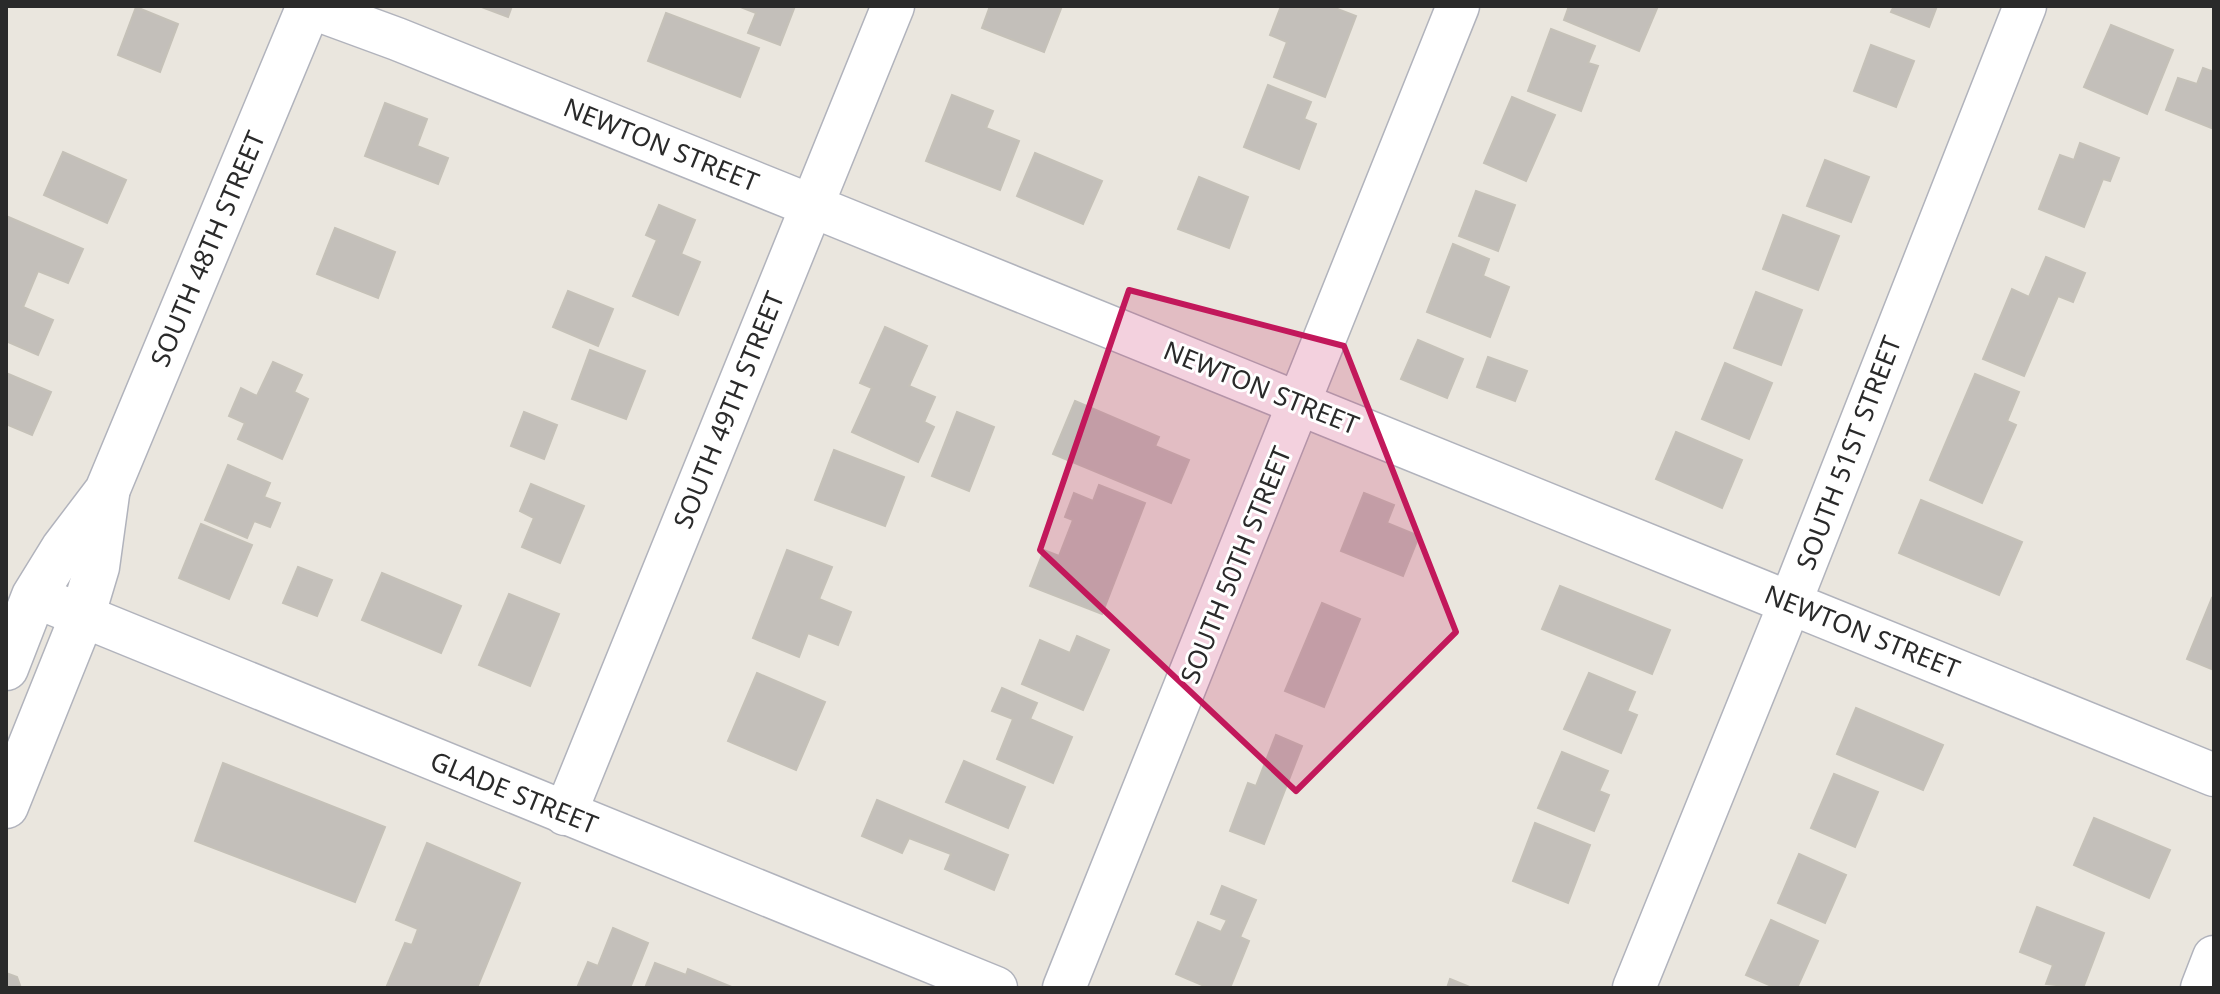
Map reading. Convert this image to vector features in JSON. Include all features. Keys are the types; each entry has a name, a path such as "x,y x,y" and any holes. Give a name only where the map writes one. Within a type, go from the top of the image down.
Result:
{"main road":[{"name":"SOUTH 48TH STREET","path":"6,668 34,596 107,491 308,6"},
{"name":"SOUTH 48TH STREET","path":"6,806 82,617 97,567 107,491"}],"street":[{"name":"NEWTON STREET","path":"308,6 812,206 2214,775"},
{"name":"SOUTH 49TH STREET","path":"565,814 893,6"},
{"name":"SOUTH 50TH STREET","path":"1064,988 1301,404 1458,6"},
{"name":"SOUTH 51ST STREET","path":"1634,988 1790,603 2025,6"},
{"name":"GLADE STREET","path":"34,596 996,988"},
{"path":"2202,988 2214,957"}],"highlighted area":[{"path":"1129,290 1344,346 1456,632 1296,791 1040,550"}],"building":[{"path":"479,6 512,6 508,17"},
{"path":"738,6 795,6 780,45 748,33 756,13"},
{"path":"990,6 1062,6 1044,52 982,28"},
{"path":"1281,6 1300,9 1330,6 1356,16 1325,97 1274,77 1287,42 1270,35"},
{"path":"1569,6 1658,6 1639,51 1564,20"},
{"path":"1894,6 1937,6 1929,27 1891,12"},
{"path":"136,7 178,24 160,72 118,55"},
{"path":"666,13 759,48 740,97 648,61"},
{"path":"2111,25 2173,50 2147,114 2084,87"},
{"path":"1551,29 1595,46 1588,63 1598,66 1581,111 1528,91"},
{"path":"1871,45 1914,61 1896,107 1854,91"},
{"path":"2203,68 2214,72 2214,129 2166,110 2178,78 2197,84"},
{"path":"1268,85 1311,102 1304,119 1316,124 1299,169 1244,147"},
{"path":"952,95 993,111 986,128 1019,141 1000,190 926,161"},
{"path":"1512,97 1555,115 1526,181 1484,163"},
{"path":"385,103 427,119 417,146 448,158 438,184 365,156"},
{"path":"2080,143 2119,158 2110,181 2103,179 2084,227 2039,209 2060,155 2074,160"},
{"path":"63,152 126,180 107,223 44,195"},
{"path":"1035,153 1102,181 1083,224 1017,196"},
{"path":"1825,160 1869,177 1851,222 1807,206"},
{"path":"1199,177 1248,197 1229,248 1178,229"},
{"path":"1476,191 1515,205 1498,251 1459,236"},
{"path":"659,205 695,220 681,254 700,262 678,315 633,296 657,240 646,235"},
{"path":"1783,215 1839,236 1818,290 1763,269"},
{"path":"6,216 83,249 68,283 38,271 23,307 53,320 38,355 6,341"},
{"path":"335,228 395,252 378,298 317,274"},
{"path":"1453,244 1489,259 1483,276 1509,287 1490,337 1427,312"},
{"path":"2046,257 2085,273 2073,302 2058,296 2024,376 1983,359 2012,289 2029,297"},
{"path":"568,291 613,309 598,346 553,327"},
{"path":"1756,292 1802,310 1781,365 1734,348"},
{"path":"885,327 927,346 909,386 935,397 924,422 934,427 918,462 852,432 872,388 860,383"},
{"path":"1418,340 1463,359 1447,398 1401,379"},
{"path":"590,350 645,371 626,419 572,399"},
{"path":"1488,357 1527,371 1515,401 1477,387"},
{"path":"273,362 302,375 294,392 308,399 282,459 238,439 245,423 229,416 241,388 257,396"},
{"path":"1725,363 1772,383 1749,439 1702,419"},
{"path":"6,373 51,392 32,435 6,424"},
{"path":"1975,374 2019,392 2007,421 2016,425 1982,503 1930,480"},
{"path":"1075,401 1159,437 1155,446 1189,460 1171,503 1053,454"},
{"path":"524,412 557,425 544,459 511,446"},
{"path":"957,412 994,427 969,491 932,476"},
{"path":"1676,432 1742,460 1722,508 1656,479"},
{"path":"834,450 904,477 885,526 815,500"},
{"path":"228,465 270,483 264,497 280,503 270,527 254,521 247,538 205,520"},
{"path":"531,484 584,506 560,563 522,547 534,518 520,511"},
{"path":"1099,485 1145,503 1102,614 1030,586 1044,550 1059,556 1073,520 1065,517 1074,493 1093,501"},
{"path":"1364,493 1394,505 1387,523 1419,536 1403,576 1341,551"},
{"path":"1921,500 2022,542 1999,595 1899,553"},
{"path":"201,524 252,545 229,599 179,578"},
{"path":"787,550 832,567 819,599 851,612 838,645 808,633 799,657 753,638"},
{"path":"298,567 332,580 317,616 283,603"},
{"path":"382,573 461,606 441,653 362,620"},
{"path":"1560,586 1670,630 1652,674 1542,629"},
{"path":"509,594 559,614 530,686 479,665"},
{"path":"2214,599 2214,670 2187,659"},
{"path":"1322,603 1360,619 1324,707 1285,691"},
{"path":"1077,636 1109,650 1083,710 1022,684 1040,640 1070,653"},
{"path":"757,673 825,702 796,770 728,741"},
{"path":"1589,673 1635,692 1627,711 1637,715 1621,753 1564,729"},
{"path":"1002,688 1037,703 1030,719 1072,737 1053,783 997,759 1013,719 992,711"},
{"path":"1856,708 1943,745 1923,790 1837,754"},
{"path":"1276,735 1302,746 1264,844 1230,831 1248,783 1256,786"},
{"path":"1562,752 1608,771 1599,791 1609,795 1594,831 1538,808"},
{"path":"964,761 1025,787 1008,828 946,802"},
{"path":"223,763 385,827 355,902 195,841"},
{"path":"1834,774 1878,792 1855,847 1811,828"},
{"path":"877,800 1008,855 994,890 945,869 951,854 909,838 902,853 862,836"},
{"path":"2094,818 2170,850 2149,898 2074,865"},
{"path":"1535,823 1590,845 1568,903 1513,881"},
{"path":"427,843 520,883 477,988 386,988 405,943 412,945 418,929 396,920"},
{"path":"1799,854 1846,875 1825,923 1778,903"},
{"path":"1222,886 1256,900 1240,937 1249,941 1230,988 1209,988 1176,974 1198,922 1221,932 1227,920 1211,914"},
{"path":"2037,907 2104,933 2083,988 2046,984 2053,965 2020,952"},
{"path":"1771,920 1818,941 1797,988 1776,988 1746,975"},
{"path":"613,928 648,943 630,988 577,988 588,962 598,966"},
{"path":"655,963 686,975 688,969 734,988 645,988"},
{"path":"6,973 17,977 21,988 6,988"},
{"path":"1450,979 1472,988 1447,988"}]}
